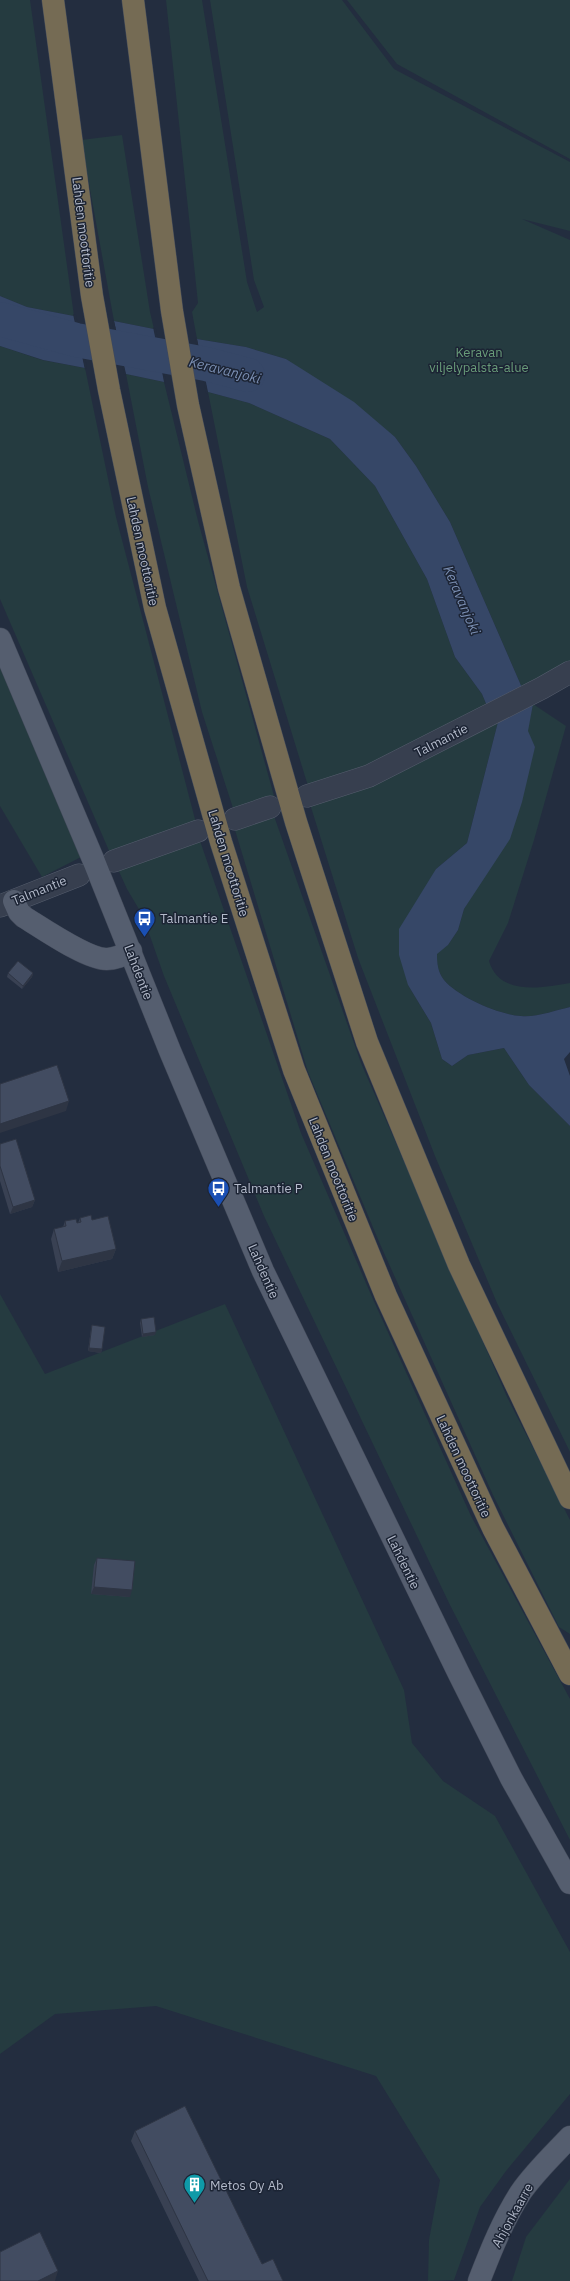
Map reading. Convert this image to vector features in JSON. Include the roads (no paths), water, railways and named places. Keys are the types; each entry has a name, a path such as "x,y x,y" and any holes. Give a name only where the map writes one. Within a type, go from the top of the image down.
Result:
{"highway":[{"name":"Lahden moottoritie","path":"53,0 92,296 109,390 155,608 221,842 294,1070 389,1304 493,1528 570,1674"},
{"path":"133,0 172,312 188,404 231,595 296,822 367,1042 459,1265 570,1498"}],"main road":[{"name":"Lahdentie","path":"0,639 131,951 170,1051 263,1271 511,1778 570,1883"},
{"path":"7,903 24,917 84,952 106,959 117,958 131,951"},
{"name":"Ahjonkaarre","path":"479,2281 498,2233 521,2193 538,2171 570,2137"}],"street":[{"name":"Talmantie","path":"307,796 369,776 491,715 570,672"},
{"path":"235,819 270,807"},
{"path":"114,861 198,831"},
{"name":"Talmantie","path":"7,903 79,875"}],"water":[{"path":"0,296 27,307 74,316 85,368 43,360 0,346"},
{"path":"114,321 154,329 164,382 126,374"},
{"path":"197,339 246,347 286,359 354,402 395,437 416,466 450,522 523,690 487,706 482,694 455,657 427,579 375,486 330,439 249,403 208,392"},
{"path":"533,704 528,731 535,747 522,802 510,839 464,909 458,930 448,945 437,954 437,961 440,974 450,986 469,999 491,1009 512,1015 526,1016 539,1015 570,1007 570,1052 564,1059 570,1076 570,1126 529,1085 504,1048 468,1055 452,1066 442,1059 431,1023 408,985 399,955 399,929 436,869 467,843 498,722"}],"waterway":[{"name":"Keravanjoki","path":"0,319 76,340 206,364 248,375"}],"place":[{"name":"Talmantie E","path":"145,938"},
{"name":"Talmantie P","path":"218,1208"},
{"name":"Metos Oy Ab","path":"194,2204"}],"park label":[{"name":"Keravan viljelypalsta-alue","path":"479,360"}]}
